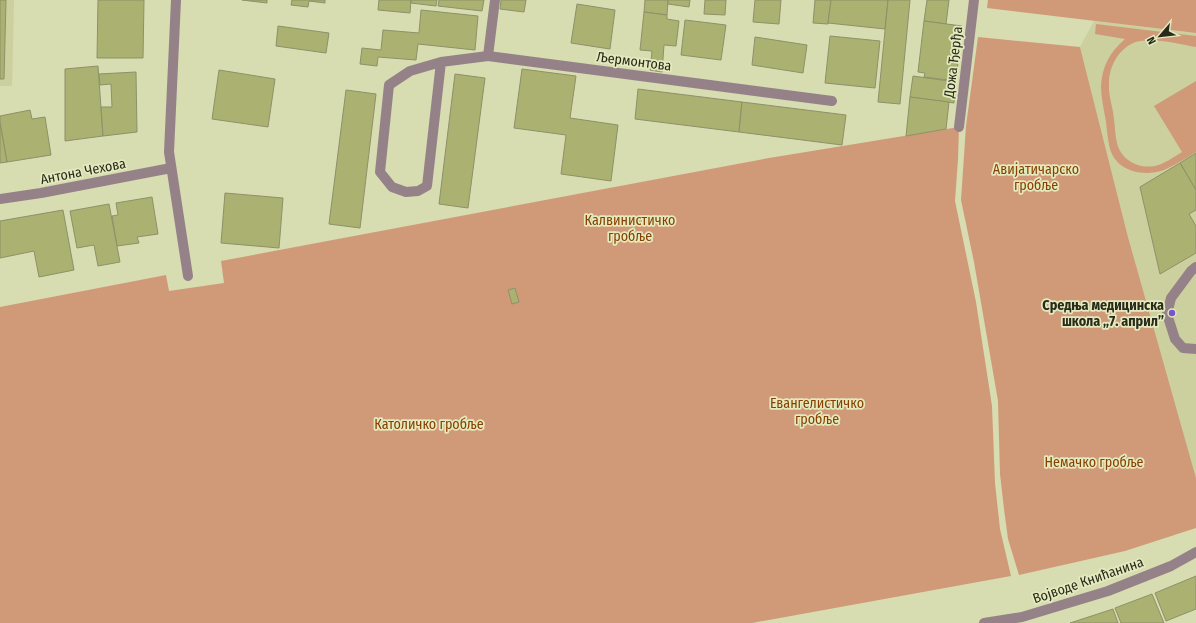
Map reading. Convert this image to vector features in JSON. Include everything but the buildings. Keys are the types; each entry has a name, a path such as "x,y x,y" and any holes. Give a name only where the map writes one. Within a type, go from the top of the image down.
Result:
{"street":[{"path":"176,0 169,152 188,276"},
{"path":"488,56 495,0"},
{"name":"Дожа Ђерђа","path":"959,127 974,0"},
{"name":"Љермонтова","path":"441,62 427,186 418,191 406,192 392,187 380,172 388,85 410,71 441,62 488,56 832,101"},
{"name":"Антона Чехова","path":"0,199 48,192 171,168"},
{"path":"1196,267 1191,271 1171,298 1167,314 1175,339 1183,348 1196,349"},
{"name":"Војводе Книћанина","path":"984,623 1023,620 1108,591 1171,566 1196,552"}],"shaded area":[{"path":"0,0 14,0 12,86 0,86"},
{"name":"Средња медицинска школа „7. април”","path":"1094,21 1196,33 1196,478 1128,237 1080,47"}],"green space":[{"path":"988,0 1196,0 1196,33 987,8"},
{"path":"1096,24 1196,36 1196,47 1155,40 1133,43 1123,50 1115,60 1109,77 1109,88 1119,149 1126,159 1131,162 1137,165 1149,167 1162,164 1182,152 1154,106 1196,81 1196,152 1164,170 1148,173 1132,171 1125,168 1114,157 1109,146 1101,86 1103,72 1111,54 1125,39 1095,34"},
{"name":"Немачко гробље","path":"978,37 1080,47 1128,237 1196,478 1196,528 1125,551 1019,575 1008,539 1004,509 1000,474 998,401 974,262 961,200 966,126"},
{"name":"Католичко гробље","path":"959,127 955,201 976,302 992,406 995,483 1000,529 1011,576 752,623 0,623 0,307 166,275 169,291 224,283 221,261 769,158"}],"place":[{"name":"Средња медицинска школа „7. април”","path":"1172,313"}],"park label":[{"name":"Авијатичарско гробље","path":"1036,178"},
{"name":"Калвинистичко гробље","path":"630,228"},
{"name":"Евангелистичко гробље","path":"817,412"}]}
